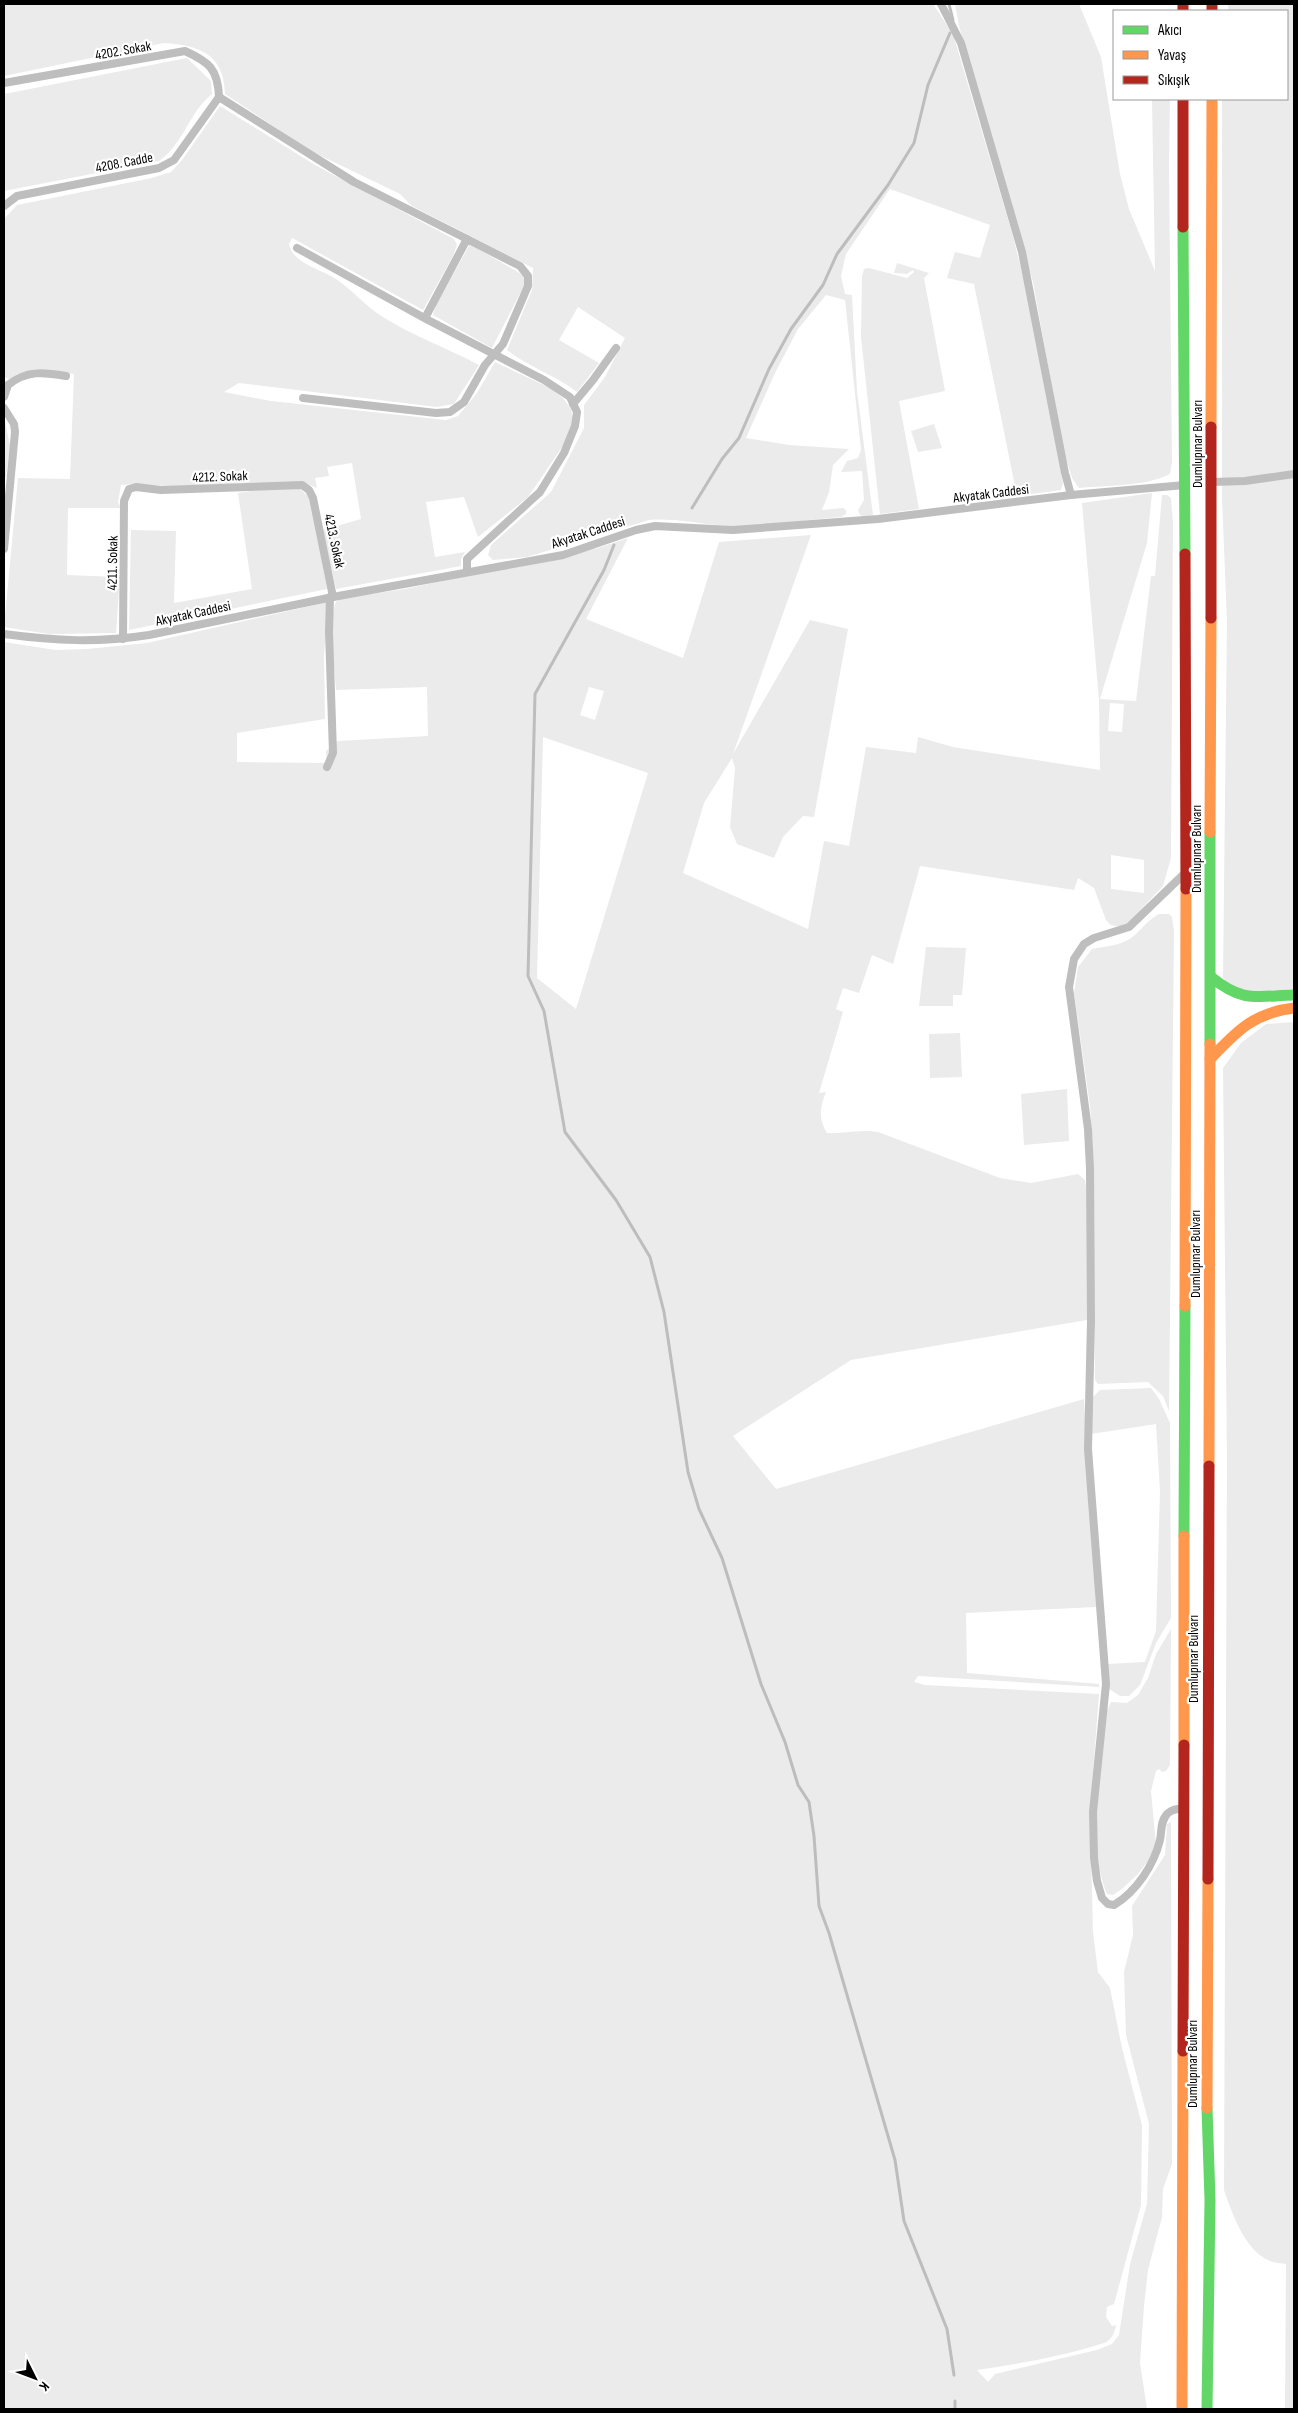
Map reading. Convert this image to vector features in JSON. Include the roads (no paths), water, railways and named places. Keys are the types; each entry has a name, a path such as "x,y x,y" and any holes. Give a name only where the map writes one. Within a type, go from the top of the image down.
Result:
{"main road":[{"name":"Dumlupınar Bulvarı","path":"1182,2409 1186,872 1183,100"},
{"name":"Dumlupınar Bulvarı","path":"1207,2409 1210,2200 1207,2148 1212,100"},
{"path":"1211,977 1224,989 1250,999 1294,995"},
{"path":"1210,1059 1251,1020 1274,1009 1294,1008"}],"street":[{"path":"941,4 961,42 1022,252 1065,474 1071,495"},
{"name":"4202. Sokak","path":"4,84 185,51 210,67 218,80 219,97"},
{"path":"219,97 354,182 520,266 528,276 528,286 503,344 485,365 464,402 450,412 436,413 303,398"},
{"name":"4208. Cadde","path":"4,206 17,196 168,165 174,160 219,97"},
{"path":"4,200 17,196"},
{"path":"425,318 467,239"},
{"path":"297,248 544,380 570,397 578,412 575,426 564,453 540,492 467,559 467,572"},
{"path":"573,404 594,380 616,348"},
{"path":"4,397 8,385 28,373 42,372 66,376"},
{"path":"4,408 14,424 15,432 4,549"},
{"path":"1212,482 1245,481 1294,474"},
{"name":"4212. Sokak","path":"129,489 136,487 161,490 302,485 309,490"},
{"name":"Akyatak Caddesi","path":"4,634 58,641 123,639 332,597 562,555 636,530 655,526 734,530 878,519 1071,495 1184,485"},
{"name":"4211. Sokak","path":"123,639 124,501 129,489"},
{"name":"4213. Sokak","path":"309,490 313,498 332,597 329,632 333,753 327,767"},
{"path":"1184,1808 1170,1811 1163,1819 1161,1837 1154,1860 1138,1883 1121,1901 1114,1905 1108,1904 1102,1898 1097,1881 1093,1812 1106,1684 1088,1449 1091,1302 1090,1169 1088,1129 1069,987 1074,959 1084,944 1094,938 1129,927 1186,872"}],"waterway":[{"path":"949,4 953,20"},
{"path":"692,508 722,459 739,438 769,369 791,329 823,285 837,254 888,185 914,143 928,85 950,33"},
{"path":"614,545 604,570 535,694 528,976 544,1011 565,1132 616,1200 650,1257 664,1312 688,1472 699,1509 722,1558 761,1684 785,1742 798,1785 809,1802 814,1836 819,1906 829,1933 895,2160 904,2221 947,2329 954,2375"},
{"path":"955,2401 955,2409"}]}
